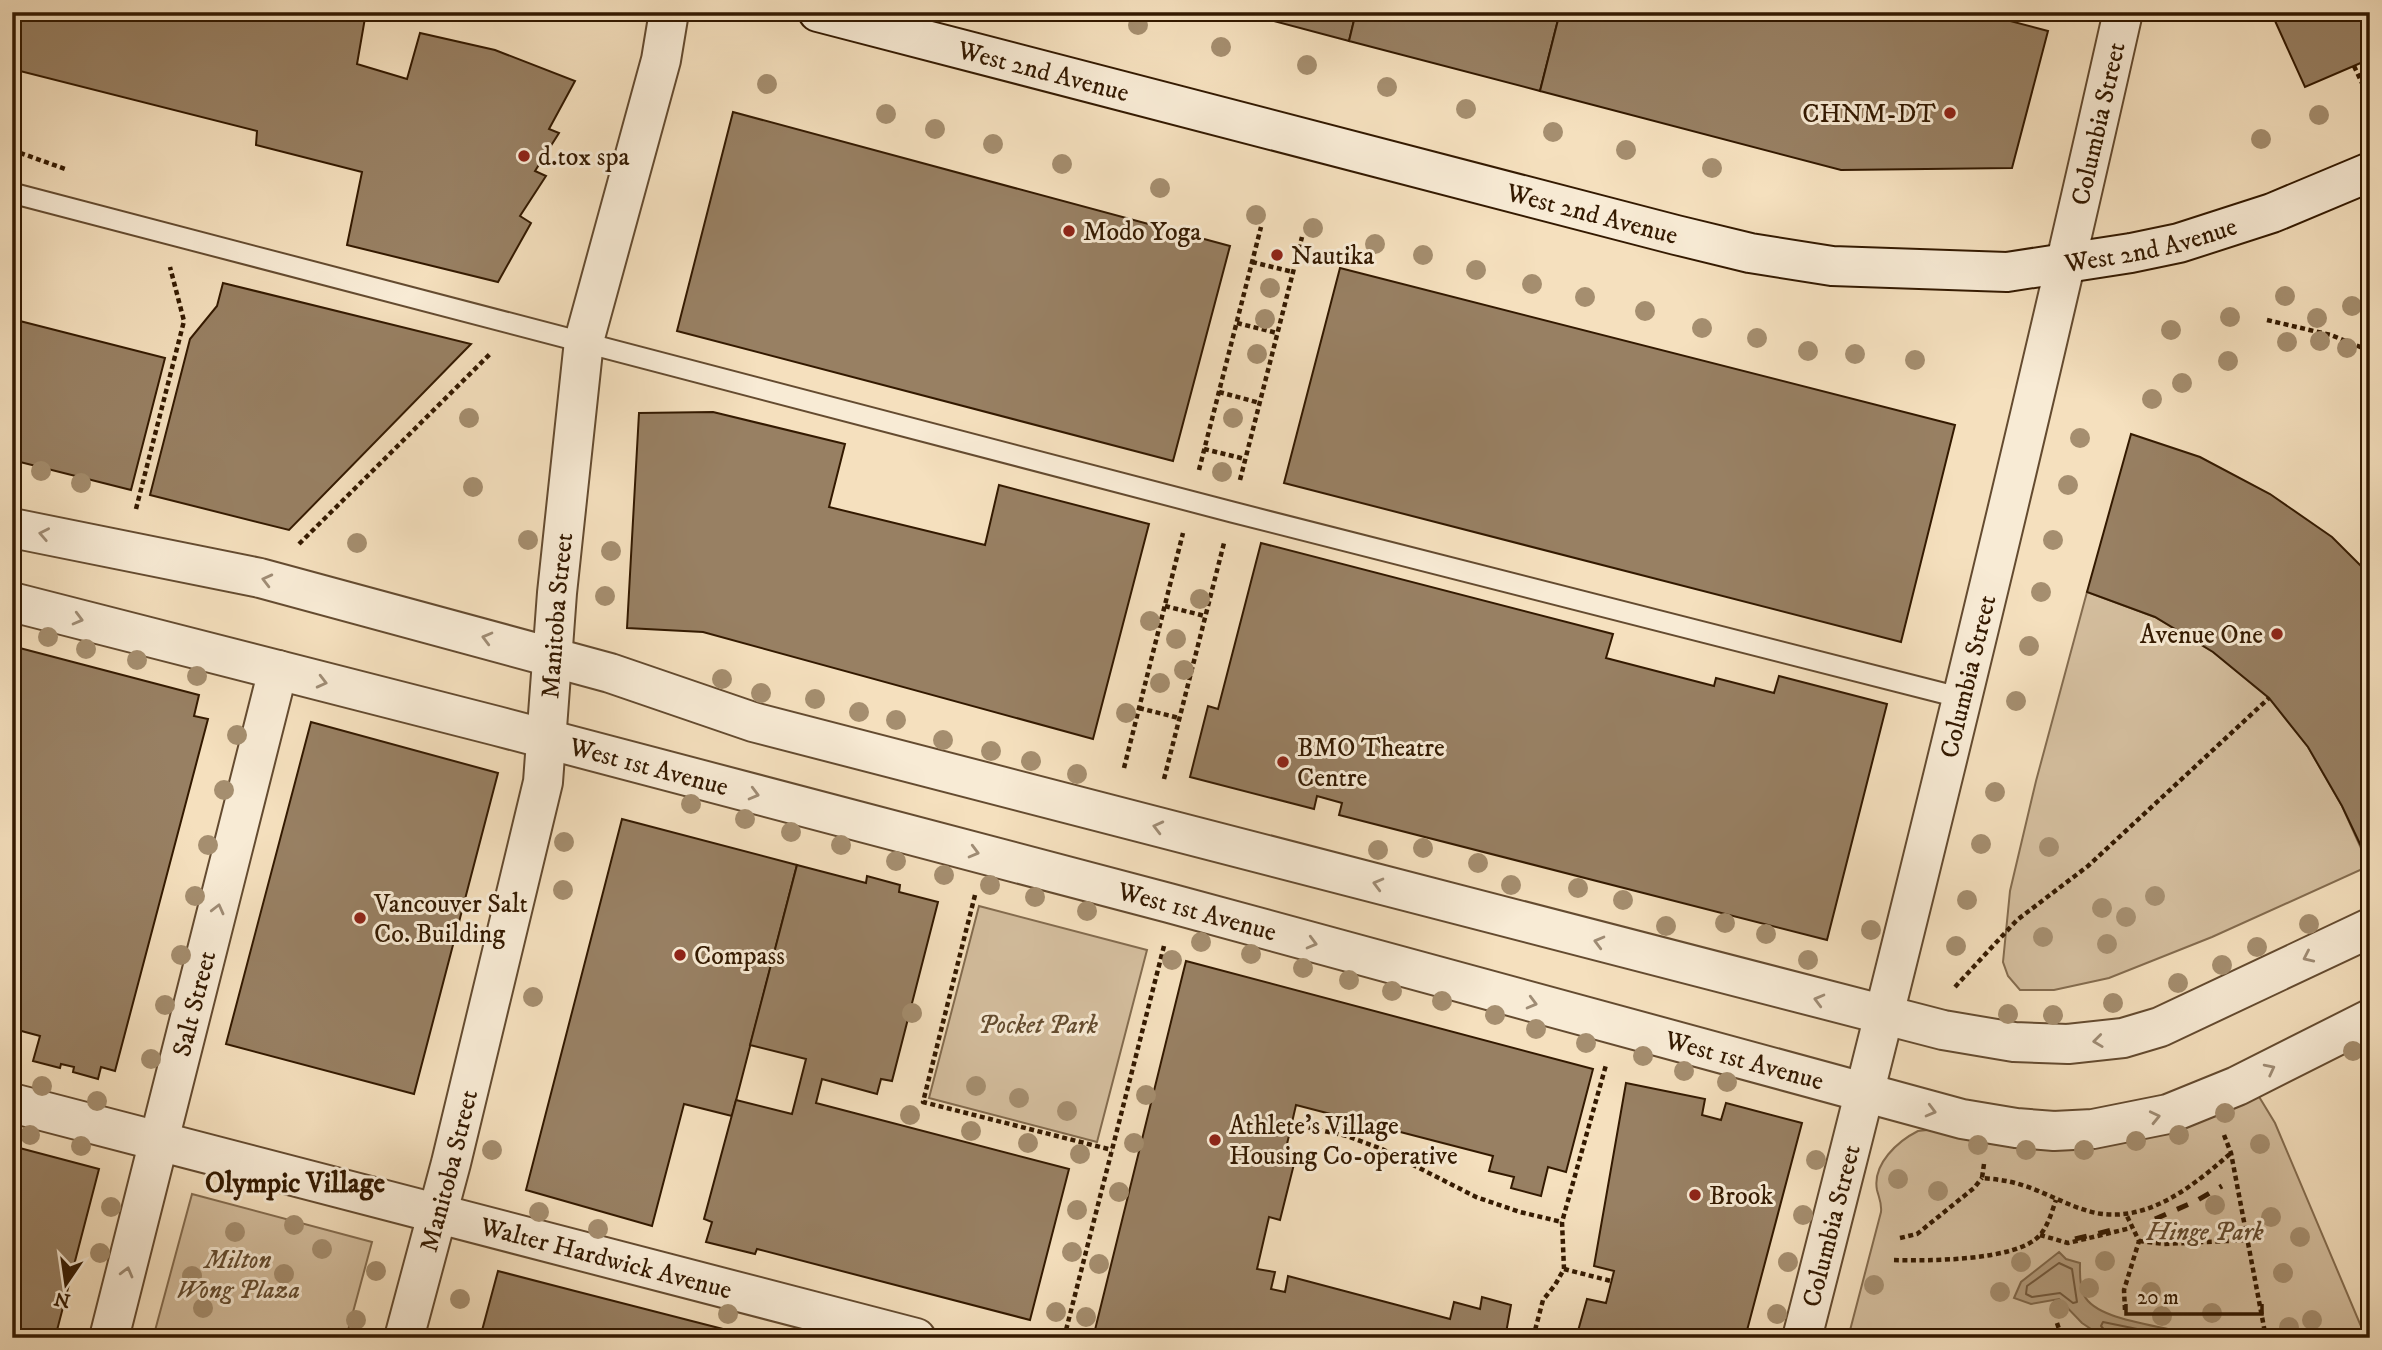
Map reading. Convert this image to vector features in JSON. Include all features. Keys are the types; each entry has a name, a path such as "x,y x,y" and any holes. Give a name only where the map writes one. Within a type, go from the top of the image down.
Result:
{"street":[{"name":"Manitoba Street","path":"404,1338 543,782 557,593 584,341 656,79 669,12"},
{"name":"West 2nd Avenue","path":"818,12 1750,253 1832,265 2007,272 2179,243 2272,213 2369,174"},
{"name":"Columbia Street","path":"1802,1338 1885,1016 1962,698 2123,12"},
{"path":"12,528 260,578 552,656 753,722 1943,1030 2014,1042 2068,1044 2123,1038 2160,1027 2370,928"},
{"name":"West 1st Avenue","path":"12,602 1169,903 1962,1119 2054,1131 2093,1129 2168,1114 2201,1102 2370,1019"},
{"name":"Salt Street","path":"110,1338 278,670"},
{"name":"Walter Hardwick Avenue","path":"12,1103 916,1338"}],"lane":[{"path":"12,193 1232,512 1962,698"}],"path":[{"path":"2354,66 2362,83"},
{"path":"136,509 184,321 160,231"},
{"path":"1252,262 1293,272"},
{"path":"2267,320 2331,335 2370,351"},
{"path":"1237,323 1277,333"},
{"path":"293,550 485,356 530,327"},
{"path":"1219,392 1260,403"},
{"path":"1205,449 1245,460"},
{"path":"1165,606 1205,616"},
{"path":"1952,990 2017,920 2088,866 2269,698"},
{"path":"1139,708 1179,718"},
{"path":"975,895 923,1102 1112,1150"},
{"path":"1064,1338 1164,945"},
{"path":"1533,1338 1543,1300 1564,1269 1562,1222 1607,1061"},
{"path":"1292,1124 1347,1136 1382,1149 1476,1197 1520,1212 1562,1222"},
{"path":"2223,1131 2231,1153 2266,1338"},
{"path":"1982,1178 2016,1183 2097,1213 2126,1214 2162,1203 2201,1180 2231,1153"},
{"path":"1900,1238 1917,1234 1974,1188 1982,1178 1985,1157"},
{"path":"1895,1260 1936,1261 2017,1250 2040,1235 2056,1200"},
{"path":"2124,1310 2124,1290 2139,1241 2126,1214"},
{"path":"2040,1235 2068,1243 2131,1228"},
{"path":"2139,1241 2164,1244 2246,1240"},
{"path":"1564,1269 1611,1281"},
{"path":"2057,1323 2062,1338"}],"green space":[{"path":"2087,592 2155,617 2213,652 2269,698 2308,747 2342,806 2369,866 2212,937 2109,978 2054,990 2020,990 2008,976 2003,962 2010,891 2036,781"},
{"name":"Pocket Park","path":"979,906 1147,950 1097,1142 929,1098"},
{"name":"Hinge Park","path":"2258,1095 2275,1123 2366,1338 1848,1338 1881,1212 1877,1190 1878,1171 1888,1154 1910,1135 1918,1131"},
{"name":"Milton Wong Plaza","path":"192,1194 372,1242 346,1338 153,1338"}],"water":[{"path":"2059,1252 2066,1259 2080,1263 2084,1295 2104,1312 2200,1338 2103,1337 2082,1323 2059,1299 2031,1304 2014,1298 2021,1282"}],"building":[{"path":"12,12 343,12 365,18 357,64 407,79 420,33 495,50 575,81 549,129 559,133 535,171 546,176 520,216 531,223 498,282 347,245 362,172 256,145 257,131 12,69"},
{"path":"1240,12 1356,12 1349,41"},
{"path":"1356,12 1560,12 1540,91 1349,41"},
{"path":"1560,12 1976,12 2048,31 2012,168 1841,170 1540,91"},
{"path":"2271,12 2370,12 2370,59 2305,87"},
{"path":"733,112 1230,246 1173,461 677,331"},
{"path":"1340,268 1955,425 1901,642 1284,483"},
{"path":"223,283 471,344 289,530 150,495 190,339 217,306"},
{"path":"12,319 165,358 131,490 12,460"},
{"path":"713,412 845,444 829,507 985,545 999,485 1149,524 1093,739 703,632 627,628 639,413"},
{"name":"Avenue One","path":"2131,434 2200,457 2270,494 2332,537 2370,575 2370,865 2342,806 2308,747 2269,698 2213,652 2155,617 2087,592"},
{"path":"1261,543 1613,634 1606,658 1714,686 1716,678 1774,693 1779,676 1887,704 1827,940 1339,815 1342,803 1317,796 1314,809 1190,777 1208,706 1218,709"},
{"path":"12,646 199,695 194,716 208,719 115,1071 101,1067 98,1079 73,1072 74,1067 61,1064 60,1068 33,1061 40,1036 14,1029 12,1034"},
{"name":"Vancouver Salt Co. Building","path":"311,722 498,773 414,1094 226,1044"},
{"name":"Compass","path":"622,819 797,865 732,1116 684,1104 652,1226 526,1190"},
{"path":"797,865 866,883 867,876 900,885 899,892 938,902 892,1081 881,1079 877,1094 822,1079 816,1103 1069,1169 1030,1320 757,1249 755,1254 706,1242 712,1222 704,1219 736,1100 792,1114 806,1059 750,1045"},
{"name":"Athlete's Village Housing Co-operative","path":"1186,961 1593,1069 1566,1172 1548,1167 1541,1196 1511,1188 1514,1177 1489,1171 1493,1156 1296,1105 1284,1157 1295,1160 1280,1220 1269,1217 1257,1269 1275,1272 1271,1289 1285,1292 1288,1276 1450,1319 1454,1302 1480,1309 1482,1297 1511,1305 1506,1333 1520,1338 1093,1338"},
{"name":"Brook","path":"1626,1083 1705,1099 1702,1115 1721,1120 1726,1103 1802,1123 1745,1338 1576,1338 1587,1299 1606,1303 1614,1271 1594,1266"},
{"path":"12,1146 99,1169 55,1338 12,1338"},
{"path":"498,1271 575,1291 758,1338 480,1338"}],"railway":[{"path":"2155,1219 2222,1186"},
{"path":"2075,1239 2112,1230"}],"place":[{"name":"CHNM-DT","path":"1950,113"},
{"name":"d.tox spa","path":"524,156"},
{"name":"Modo Yoga","path":"1069,231"},
{"name":"Nautika","path":"1277,255"},
{"name":"Avenue One","path":"2277,634"},
{"name":"BMO Theatre Centre","path":"1283,762"},
{"name":"Vancouver Salt Co. Building","path":"360,918"},
{"name":"Compass","path":"680,955"},
{"name":"Athlete's Village Housing Co-operative","path":"1215,1140"},
{"name":"Brook","path":"1695,1195"}],"district":[{"name":"Olympic Village","path":"295,1182"}]}
